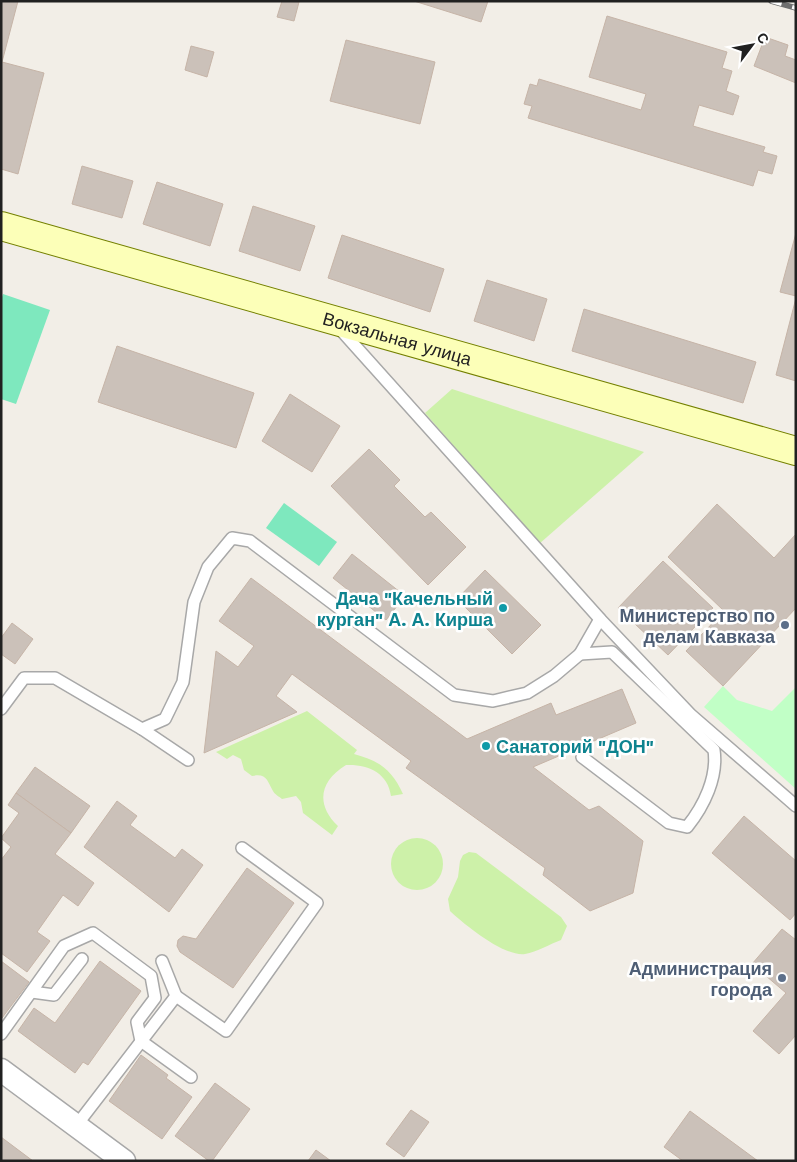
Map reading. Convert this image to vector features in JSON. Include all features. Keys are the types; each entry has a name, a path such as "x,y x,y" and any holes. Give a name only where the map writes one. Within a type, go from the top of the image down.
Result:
{"main road":[{"name":"Вокзальная улица","path":"1,226 796,451"}],"street":[{"path":"1,1070 124,1161"}],"lane":[{"path":"333,321 600,620 691,715 796,806"},
{"path":"142,729 165,719 183,682 194,602 208,567 232,538 250,541 454,695 494,701 527,693 554,676 580,654 600,620"},
{"path":"580,654 612,652 714,750 716,763 701,810 687,827 669,823 582,757"},
{"path":"1,709 24,678 55,678 142,729 188,760"},
{"path":"162,961 176,996 226,1031 317,902 242,848"},
{"path":"1,1034 64,946 93,933 151,976 155,998 137,1022 141,1041 191,1078"},
{"path":"32,992 54,995 82,959"},
{"path":"76,1126 176,996"}],"green space":[{"path":"3,294 50,310 16,404 1,399 1,300"},
{"path":"452,389 644,452 539,544 425,413"},
{"path":"284,503 337,542 319,566 266,528"},
{"path":"723,686 737,700 772,711 796,687 796,789 704,707"},
{"path":"307,711 357,750 354,754 378,763 390,773 403,794 391,796 386,781 369,768 346,765 331,778 324,793 326,809 338,826 332,835 303,813 301,802 296,796 282,799 274,792 264,777 252,776 244,770 241,759 233,755 227,759 216,752"},
{"path":"412,838 422,838 431,842 439,850 443,864 439,878 431,886 422,890 412,890 403,886 395,878 391,869 391,859 395,850 403,842"},
{"path":"469,852 476,853 561,917 567,926 561,940 530,953 516,954 485,939 450,911 448,899 458,877 460,861 463,855"}],"building":[{"path":"1,1 18,1 2,62 44,73 18,174 1,169"},
{"path":"282,1 299,2 294,21 277,17"},
{"path":"414,1 488,1 481,22"},
{"path":"607,16 727,52 722,68 732,71 726,91 739,96 733,115 699,105 693,126 765,147 763,152 777,156 772,174 758,170 753,186 528,118 532,106 524,104 530,84 537,86 539,79 641,110 646,94 589,77"},
{"path":"765,37 788,45 785,56 796,60 796,83 754,66"},
{"path":"346,40 435,62 420,124 330,101"},
{"path":"191,46 214,52 207,77 185,70"},
{"path":"82,166 133,181 122,218 72,204"},
{"path":"157,182 223,204 210,246 143,224"},
{"path":"253,206 315,226 300,271 239,251"},
{"path":"796,233 796,296 780,292"},
{"path":"342,235 444,269 430,312 328,278"},
{"path":"487,280 547,299 534,341 474,321"},
{"path":"796,298 796,381 776,375"},
{"path":"584,309 756,362 743,403 572,351"},
{"path":"117,346 254,393 236,448 98,402"},
{"path":"290,394 340,426 312,472 262,441"},
{"path":"369,449 400,480 394,486 425,517 431,512 466,547 428,585 331,486"},
{"path":"717,504 774,558 796,534 796,608 723,686 686,651 724,611 668,557"},
{"path":"352,554 405,596 386,620 333,578"},
{"path":"663,561 713,608 668,655 618,608"},
{"path":"485,570 541,625 512,654 457,599"},
{"name":"Санаторий \"ДОН\"","path":"251,578 467,739 551,703 556,715 622,689 636,723 533,767 589,810 599,806 643,841 633,893 590,911 543,875 545,868 406,768 411,761 292,674 276,696 297,712 204,753 216,651 238,667 254,646 219,621"},
{"path":"12,623 33,639 15,664 1,654 1,638"},
{"path":"35,767 90,806 71,833 16,793"},
{"path":"16,793 71,833 55,854 94,883 78,906 63,895 37,932 50,941 27,972 1,953 1,860 11,847 1,838 19,813 8,805"},
{"path":"117,801 137,816 130,825 175,858 182,849 203,865 169,912 84,847"},
{"path":"744,816 796,861 796,913 790,920 712,853"},
{"path":"247,868 294,903 233,988 180,952 177,946 178,940 183,936 196,939"},
{"name":"Администрация города","path":"782,929 796,940 796,1035 779,1054 753,1031 786,993 752,964"},
{"path":"1,961 29,982 2,1018 1,1018"},
{"path":"100,961 141,991 88,1065 83,1062 75,1073 18,1031 34,1008 55,1023"},
{"path":"141,1055 168,1075 166,1078 192,1097 162,1139 109,1101"},
{"path":"215,1083 250,1109 212,1161 209,1161 175,1136"},
{"path":"411,1110 429,1122 404,1157 386,1144"},
{"path":"690,1111 758,1161 683,1161 664,1147"},
{"path":"1,1137 33,1161 1,1161"},
{"path":"316,1150 331,1161 308,1161"}],"railway":[{"path":"771,1 796,8"}],"place":[{"name":"Дача \"Качельный курган\" А. А. Кирша","path":"503,608"},
{"name":"Министерство по делам Кавказа","path":"785,625"},
{"name":"Санаторий \"ДОН\"","path":"486,746"},
{"name":"Администрация города","path":"782,978"}]}
